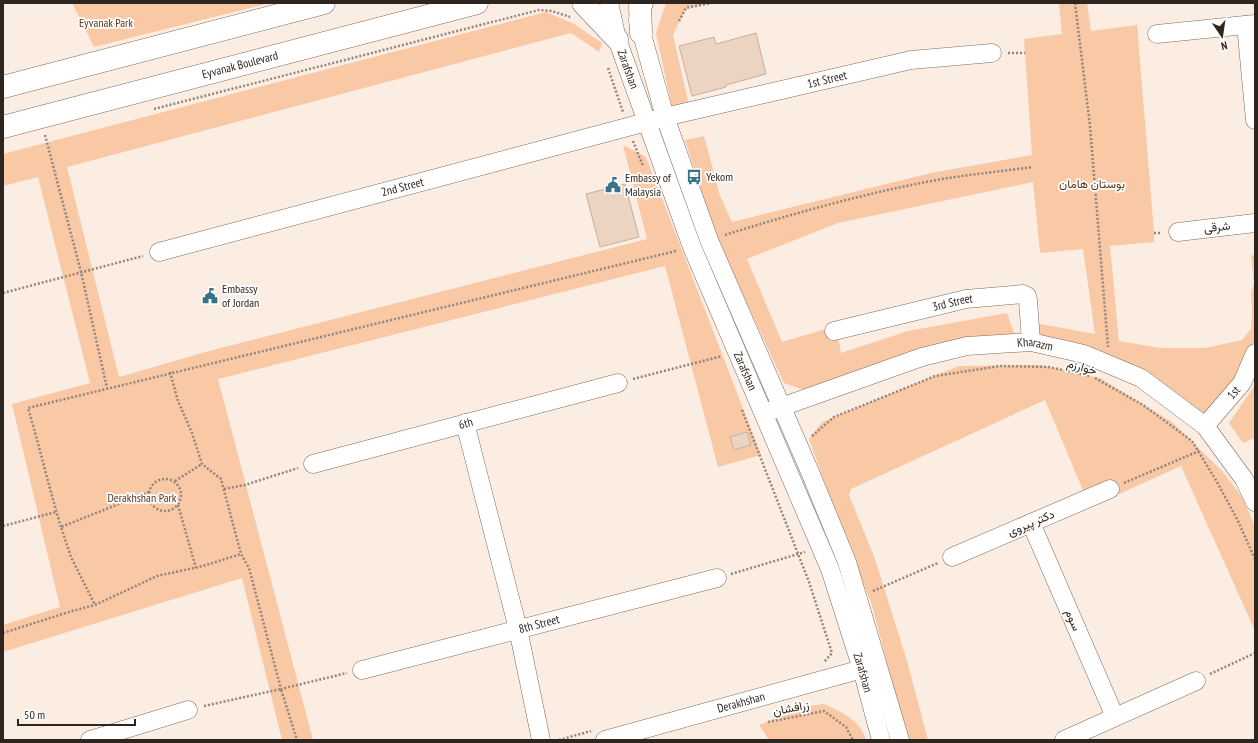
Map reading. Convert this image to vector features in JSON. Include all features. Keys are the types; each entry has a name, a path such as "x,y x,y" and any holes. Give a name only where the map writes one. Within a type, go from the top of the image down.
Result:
{"main road":[{"path":"3,87 324,3"},
{"name":"Eyvanak Boulevard","path":"3,126 477,3"},
{"path":"641,33 640,7 642,3"},
{"path":"577,10 617,39"}],"street":[{"name":"Zarafshan","path":"609,3 617,39 692,247 830,569 900,740"},
{"name":"Zarafshan","path":"633,3 665,117 709,240 782,407 847,562 858,597 881,740"},
{"path":"1157,34 1250,24 1255,120"},
{"name":"1st Street","path":"647,123 665,117 911,60 992,53"},
{"name":"2nd Street","path":"159,252 647,123"},
{"name":"شرقی","path":"1178,232 1255,223"},
{"name":"3rd Street","path":"834,331 966,299 1023,294 1027,296 1028,300 1031,342"},
{"name":"Kharazm","path":"764,413 922,357 967,346 1031,342 1084,354 1141,378 1205,426 1244,479 1255,502"},
{"name":"1st","path":"1205,426 1242,384 1255,353"},
{"name":"6th","path":"313,464 618,383"},
{"path":"465,423 518,629 541,740"},
{"name":"دکتر پیروی","path":"952,557 1110,489"},
{"name":"سوم","path":"1031,523 1115,717"},
{"name":"8th Street","path":"362,670 717,578"},
{"name":"Derakhshan","path":"605,740 870,667"},
{"path":"1064,740 1196,681"},
{"path":"90,740 188,710"}],"path":[{"path":"679,21 686,8 711,3"},
{"path":"1075,3 1090,126 1110,365"},
{"path":"153,109 539,10 577,10"},
{"path":"41,117 81,272 107,388"},
{"path":"709,240 782,217 876,193 948,178 1032,167"},
{"path":"95,605 71,557 56,512 28,408 170,372 692,247"},
{"path":"3,293 159,252"},
{"path":"618,383 738,352"},
{"name":"خوارزم","path":"809,438 834,417 935,376 1000,366 1049,367 1092,376 1143,405 1192,441 1237,519 1255,559"},
{"path":"170,372 178,401 192,433 202,464 221,480 241,554 249,568 297,740"},
{"path":"1110,489 1217,443"},
{"path":"175,481 202,464"},
{"path":"224,489 246,485 313,464"},
{"path":"178,505 169,510 159,509 151,503 149,497 151,487 159,480 164,478 175,481 181,490 178,505 196,568"},
{"path":"61,527 149,492"},
{"path":"3,526 56,512"},
{"path":"717,578 821,548"},
{"path":"3,633 95,605 157,576 196,568 241,554"},
{"path":"858,597 952,557"},
{"path":"1196,681 1255,653"},
{"path":"188,710 362,670"},
{"name":"زرافشان","path":"768,722 824,711 846,727 853,740"}],"green space":[{"name":"Eyvanak Park","path":"72,3 270,3 94,47"},
{"path":"666,3 711,3 686,8 673,35 689,105 672,108 656,33"},
{"name":"بوستان هامان","path":"1059,3 1087,3 1091,31 1137,25 1154,242 1110,246 1119,341 1160,348 1205,348 1242,340 1251,329 1251,293 1254,283 1251,256 1255,254 1255,346 1233,385 1201,416 1035,337 1035,323 1095,334 1083,249 1040,253 1033,182 838,223 747,259 782,342 836,326 841,353 908,331 1007,313 1016,339 810,392 784,383 718,241 685,140 704,136 720,196 732,222 931,173 1032,155 1024,39 1062,34"},
{"name":"Derakhshan Park","path":"546,12 574,24 602,43 599,52 571,33 67,167 119,377 209,351 647,239 623,145 646,157 761,455 718,467 665,266 218,379 313,740 282,740 242,578 3,652 3,625 60,607 12,404 90,383 38,177 3,186 3,154"},
{"path":"1041,365 1100,378 1172,422 1223,472 1242,497 1255,526 1255,631 1181,466 1090,507 1045,400 851,489 849,495 875,559 907,661 928,740 907,740 872,605 839,522 809,439 822,422 959,366"},
{"path":"1255,385 1255,438 1243,443 1229,423"},
{"path":"824,704 855,722 860,727 866,740 769,740 759,725 809,706"}],"building":[{"path":"756,33 766,74 692,96 679,46 714,37 716,44"},
{"path":"625,184 639,237 600,247 586,194"},
{"path":"747,432 751,445 734,450 730,437"}],"place":[{"name":"Yekom","path":"694,177"},
{"name":"Embassy of Malaysia","path":"613,185"},
{"name":"Embassy of Jordan","path":"210,296"}]}
